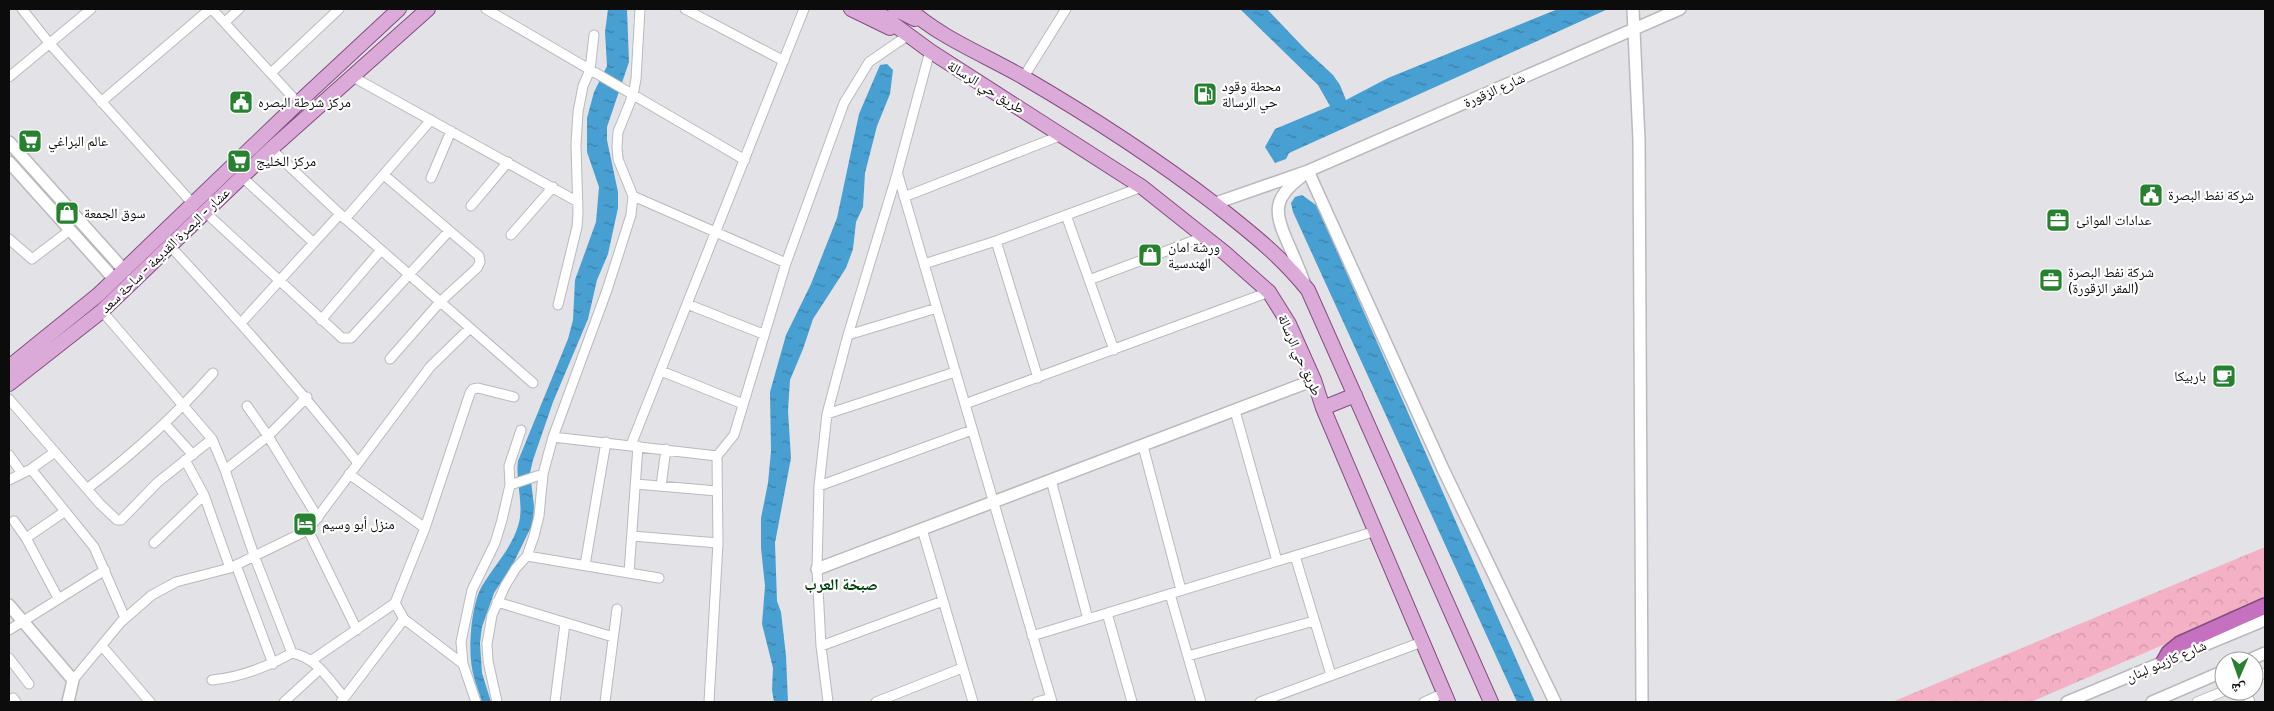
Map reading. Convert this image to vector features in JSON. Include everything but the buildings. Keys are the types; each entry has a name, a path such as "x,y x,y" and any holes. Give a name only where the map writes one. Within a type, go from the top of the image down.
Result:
{"highway":[{"path":"2164,662 2168,653 2176,646 2262,612"}],"main road":[{"path":"9,367 119,275 399,9"},
{"name":"عشار - البصرة القديمة - ساحة سعد","path":"9,384 102,311 271,150 428,9"},
{"path":"851,9 907,36"},
{"name":"طريق حي الرسالة","path":"872,9 907,36 1142,187 1206,236 1268,292 1289,324 1314,380 1323,408 1446,698"},
{"name":"طريق حي الرسالة","path":"895,9 1023,78 1152,158 1279,256 1308,290 1492,702"},
{"name":"طريق حي الرسالة","path":"909,9 925,24"},
{"path":"1323,408 1355,395"}],"street":[{"path":"22,9 50,44 193,204"},
{"path":"9,77 91,9"},
{"path":"101,102 211,9 298,103"},
{"path":"225,22 239,9"},
{"path":"271,73 339,9"},
{"path":"486,9 745,160"},
{"path":"497,702 489,668 487,644 492,615 516,568 527,556 539,516 539,474 607,290 631,216 634,196 618,159 616,147 618,132 633,95 636,79 640,9"},
{"path":"685,9 784,61"},
{"path":"629,572 636,484 635,446 661,371 804,9"},
{"path":"1023,78 1066,9"},
{"path":"1633,9 1639,140 1642,702"},
{"name":"شارع الزقورة","path":"1214,204 1308,171 1680,9"},
{"path":"558,305 577,227 576,144 578,120 583,86 594,72 594,35"},
{"path":"710,702 718,543 717,456 734,435 786,263 844,103 869,62 907,36"},
{"path":"828,702 821,646 817,569 819,486 827,414 848,334 898,174 930,51"},
{"path":"353,78 578,202"},
{"path":"241,323 314,243 343,217 384,175 431,120"},
{"path":"431,178 451,131"},
{"path":"904,198 1062,135"},
{"path":"9,142 119,275"},
{"path":"271,150 343,217 533,384"},
{"path":"9,162 70,230 119,275"},
{"path":"471,206 508,162"},
{"path":"1308,171 1443,469 1555,702"},
{"name":"شارع الزقورة","path":"1308,171 1284,192 1277,212 1281,227 1308,290"},
{"path":"898,174 1051,700 1037,702"},
{"path":"384,175 479,256 480,262 477,268 440,302 390,359"},
{"path":"242,177 314,243"},
{"path":"511,235 553,187"},
{"path":"924,264 1142,187"},
{"path":"634,196 786,263"},
{"path":"205,212 342,338 351,338 449,230"},
{"path":"1066,215 1114,350"},
{"path":"9,239 32,259 70,230"},
{"path":"1089,280 1206,236"},
{"path":"996,240 1038,378"},
{"path":"171,247 307,397 358,463"},
{"path":"321,320 381,250"},
{"path":"965,404 1268,292"},
{"path":"687,304 764,334"},
{"path":"848,334 937,308"},
{"path":"102,311 212,439 292,653"},
{"path":"68,702 73,680 125,618 152,595 176,582 233,567 255,558 308,530 430,367 470,328"},
{"path":"661,371 743,404"},
{"path":"827,414 955,372"},
{"path":"88,488 127,459 165,424 214,373"},
{"path":"817,569 1314,380"},
{"path":"312,660 395,603 426,528 470,393 473,389 478,388 514,397"},
{"path":"225,470 268,436 307,397"},
{"path":"9,400 114,519 121,520 158,482 212,439"},
{"path":"247,406 268,436 318,518"},
{"path":"1235,411 1277,561"},
{"path":"165,424 189,458 273,664"},
{"path":"476,702 462,664 461,642 472,590 495,543 513,484 509,466 521,430"},
{"path":"819,486 972,430"},
{"path":"553,438 606,442 717,456"},
{"path":"585,564 606,442"},
{"path":"1143,446 1181,590"},
{"path":"661,486 666,449"},
{"path":"9,480 31,469 55,452"},
{"path":"9,455 22,473"},
{"path":"31,469 94,547 125,618"},
{"path":"349,474 426,528"},
{"path":"513,484 539,474"},
{"path":"1051,480 1088,619"},
{"path":"636,484 717,491"},
{"path":"154,543 204,494"},
{"path":"26,538 64,512"},
{"path":"14,521 26,538 58,598"},
{"path":"922,529 972,702"},
{"path":"308,530 356,630"},
{"path":"1032,636 1376,531"},
{"path":"632,536 718,543"},
{"path":"527,556 585,564 658,578"},
{"path":"1295,556 1332,676"},
{"path":"9,630 104,570"},
{"path":"1170,594 1201,702"},
{"path":"821,646 943,601"},
{"path":"497,602 613,637"},
{"path":"395,603 404,619 462,664"},
{"path":"9,605 73,680"},
{"path":"605,702 617,609"},
{"path":"1107,613 1132,702"},
{"path":"212,680 236,678 273,664 292,653 312,660 342,700 404,619"},
{"path":"1188,656 1314,621"},
{"path":"555,702 565,622"},
{"path":"1260,702 1422,642"},
{"path":"102,646 150,702"},
{"path":"9,658 29,684"},
{"name":"شارع كازينو لبنان","path":"2067,702 2164,662"},
{"path":"876,702 894,699 962,668"},
{"path":"284,702 320,669"},
{"path":"2152,702 2214,675"},
{"path":"2197,702 2214,695"},
{"path":"1424,702 1446,698"}],"green space":[{"path":"2265,547 2265,601 2031,702 1892,702"}],"water":[{"path":"608,9 627,9 629,62 607,127 607,140 618,192 618,208 608,254 597,280 588,319 553,402 533,460 530,473 534,506 533,523 513,564 494,593 482,627 480,643 482,673 491,702 482,702 471,661 470,643 476,602 482,586 507,550 518,526 521,510 518,461 568,339 573,320 575,280 596,222 599,187 587,152 587,118 594,92 607,66 605,32"},
{"path":"1240,9 1267,9 1333,75 1340,85 1346,100 1388,78 1558,9 1608,9 1289,153 1286,159 1275,163 1265,147 1275,129 1330,106 1318,85"},
{"path":"887,64 893,70 890,94 877,126 865,173 863,207 856,222 853,249 846,268 813,319 790,380 788,411 791,458 775,543 777,601 781,612 786,656 788,702 774,702 772,690 773,668 762,624 765,586 761,548 761,518 768,483 771,451 770,392 786,335 811,284 837,218 859,114 880,65"},
{"path":"1302,195 1316,205 1323,219 1535,702 1517,702 1293,212 1291,203 1295,197"}],"place":[{"name":"محطة وقود حي الرسالة","path":"1205,94"},
{"name":"مركز شرطة البصره","path":"241,102"},
{"name":"عالم البراغي","path":"30,141"},
{"name":"مركز الخليج","path":"239,161"},
{"name":"شركة نفط البصرة","path":"2151,195"},
{"name":"سوق الجمعة","path":"67,213"},
{"name":"عدادات الموانئ","path":"2058,220"},
{"name":"ورشة امان الهندسية","path":"1150,255"},
{"name":"شركة نفط البصرة (المقر الزقورة)","path":"2051,280"},
{"name":"باربيكا","path":"2224,376"},
{"name":"منزل أبو وسيم","path":"305,524"}],"district":[{"name":"صبخة العرب","path":"841,584"}]}
